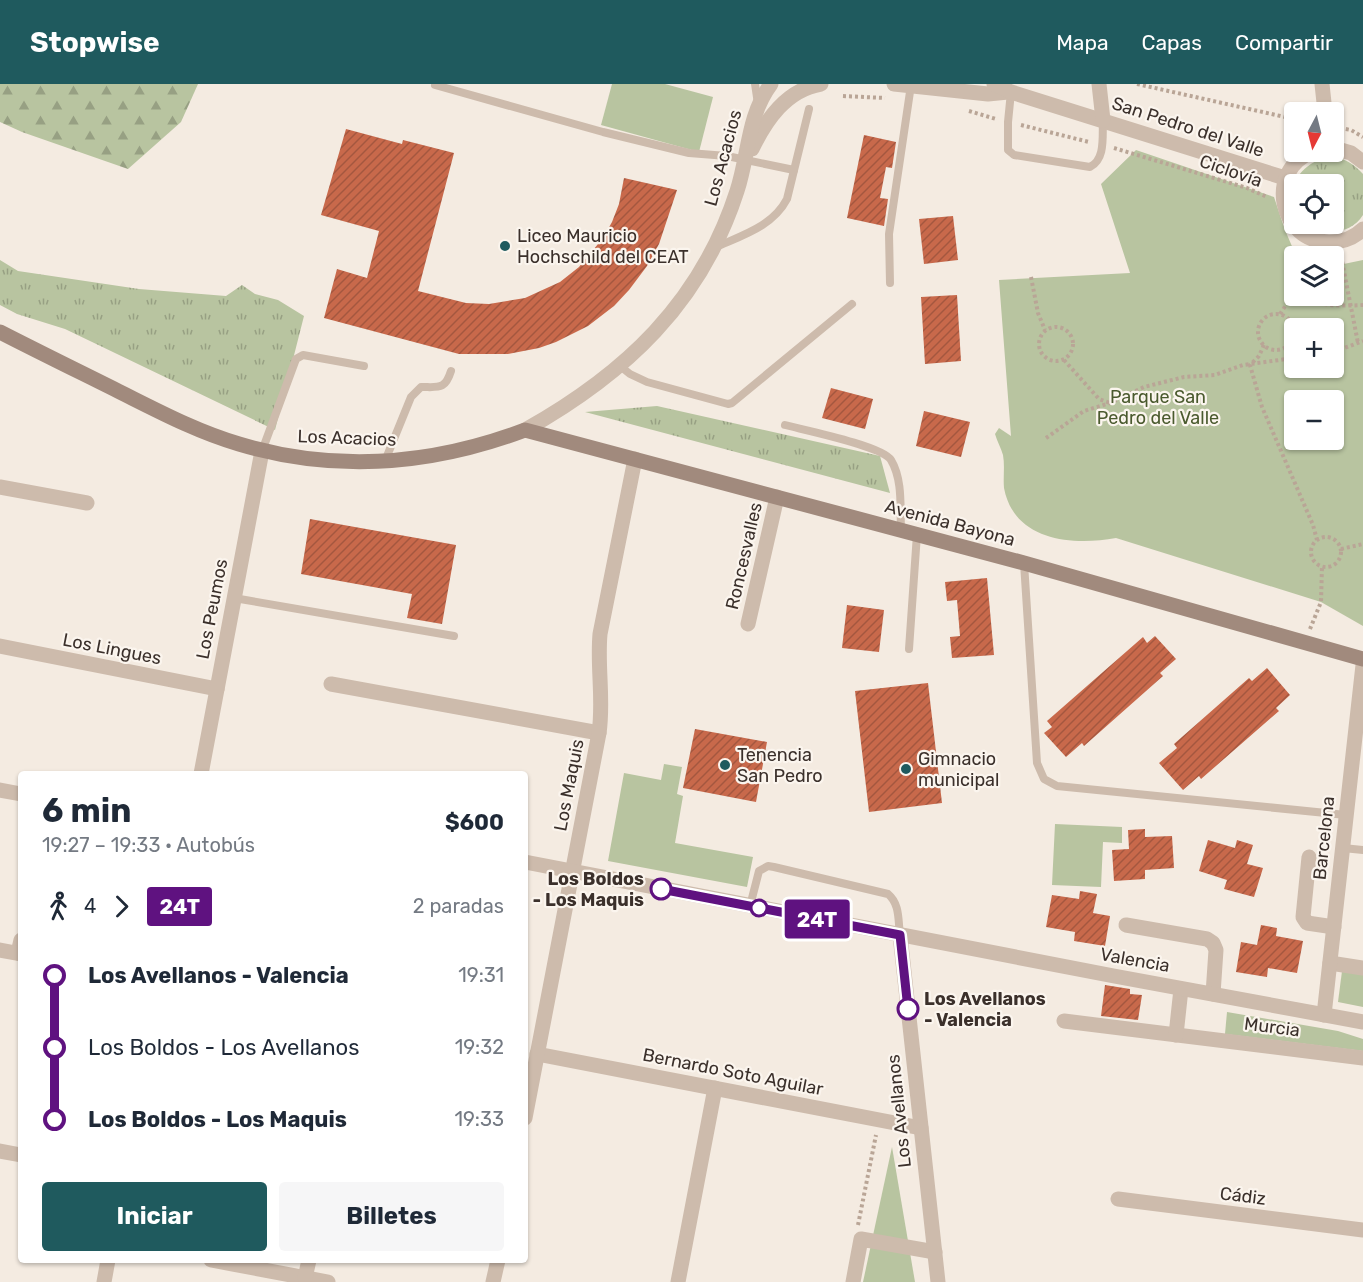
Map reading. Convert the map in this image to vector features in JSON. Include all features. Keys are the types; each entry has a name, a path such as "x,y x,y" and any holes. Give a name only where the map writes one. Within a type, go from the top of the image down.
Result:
{"main road":[{"name":"Los Acacios","path":"0,332 178,421 262,451 338,461 385,462 456,452 525,430"},
{"name":"Avenida Bayona","path":"525,430 1024,563 1363,659"}],"street":[{"name":"Los Acacios","path":"525,430 588,391 636,353 669,317 688,291 713,249 729,213 746,160 748,140 759,104 771,84"},
{"path":"746,160 777,108 795,94 816,84"},
{"name":"San Pedro del Valle","path":"894,84 906,88 988,94 1011,92"},
{"name":"San Pedro del Valle","path":"994,84 1011,92 1284,178"},
{"path":"1099,84 1103,120"},
{"path":"1322,84 1324,102"},
{"path":"1344,151 1363,162"},
{"path":"1284,186 1282,202 1284,207"},
{"path":"1301,234 1315,240 1337,242 1348,239 1363,229"},
{"name":"Los Peumos","path":"202,771 262,451"},
{"name":"Los Maquis","path":"528,1102 599,734 602,696 598,660 600,634 635,459"},
{"path":"0,487 87,503"},
{"name":"Roncesvalles","path":"748,624 777,497"},
{"name":"Los Lingues","path":"0,646 217,689"},
{"name":"Barcelona","path":"1324,1015 1363,665"},
{"path":"331,684 599,734"},
{"path":"0,790 18,793"},
{"path":"1309,856 1303,916 1307,922 1334,927"},
{"name":"Valencia","path":"528,863 1363,1022"},
{"path":"1126,925 1207,939 1213,943 1216,950 1213,994"},
{"name":"Los Avellanos","path":"900,935 938,1282"},
{"path":"0,950 18,949"},
{"path":"1330,963 1363,968"},
{"path":"1176,1035 1181,988"},
{"name":"Murcia","path":"1064,1022 1363,1058"},
{"name":"Bernardo Soto Aguilar","path":"537,1054 921,1128"},
{"path":"678,1282 715,1088"},
{"path":"0,1151 18,1154"},
{"name":"Cádiz","path":"1118,1199 1363,1230"},
{"path":"853,1282 861,1239 934,1252"},
{"path":"104,1282 107,1263"},
{"path":"227,1263 328,1282"},
{"path":"305,1278 308,1263"},
{"path":"493,1282 497,1263"}],"lane":[{"path":"755,84 755,95 759,104"},
{"path":"435,85 603,132 689,153 727,156 794,170"},
{"path":"890,283 889,234 906,88"},
{"path":"1011,92 1008,150 1014,155 1090,167 1096,164 1100,157 1103,120"},
{"path":"713,249 772,219 779,213 787,199 809,109"},
{"path":"620,366 630,374 647,381 728,404 732,403 852,304"},
{"path":"262,451 296,359 303,355 364,366"},
{"path":"385,462 411,398 421,387 441,387 448,382 451,371"},
{"path":"785,425 870,448 890,458 898,477 901,530"},
{"path":"909,649 917,534"},
{"path":"1024,563 1037,763 1044,779 1057,786 1346,815"},
{"path":"234,598 454,636"},
{"path":"1343,848 1363,850"},
{"path":"750,906 759,871 768,866 774,867 888,894 897,905 900,935"}],"path":[{"path":"1137,84 1284,117"},
{"path":"843,96 906,88"},
{"name":"Ciclovía","path":"966,111 1102,145 1247,188 1270,200"},
{"path":"1344,129 1363,137"},
{"path":"1344,255 1352,252"},
{"path":"1344,272 1360,342 1344,348"},
{"path":"1031,277 1038,313 1046,330"},
{"path":"1344,305 1363,305"},
{"path":"1280,314 1285,306"},
{"path":"1280,314 1285,317 1292,325 1293,337 1289,344 1279,349 1264,345 1258,331 1260,325 1269,316 1280,314"},
{"path":"1062,328 1071,336 1074,347 1064,360 1052,361 1042,354 1039,345 1041,335 1046,330 1062,328"},
{"path":"1250,365 1259,356 1264,345"},
{"path":"1064,360 1100,399 1110,403"},
{"path":"1046,438 1084,411 1110,403 1144,387 1184,378 1215,375 1250,365 1284,360"},
{"path":"1250,365 1262,407 1313,525 1317,540"},
{"path":"1327,537 1333,538 1341,549 1337,562 1328,566 1322,566 1312,554 1317,540 1327,537"},
{"path":"1341,549 1363,544"},
{"path":"1304,642 1321,602 1322,566"},
{"path":"861,1239 858,1226 879,1119"}],"green space":[{"path":"0,84 198,84 181,122 128,169 22,132 0,122"},
{"path":"612,84 665,84 713,97 699,152 601,125"},
{"name":"Parque San Pedro del Valle","path":"1136,150 1274,197 1284,227 1284,234 1287,234 1292,246 1284,246 1284,306 1344,306 1344,264 1363,260 1363,626 1321,602 1116,538 1081,541 1047,536 1032,529 1010,506 1004,488 1003,455 995,434 999,428 1011,436 999,280 1130,273 1101,184"},
{"path":"1344,160 1363,174 1363,215 1345,230 1344,174 1300,174 1315,162 1344,162"},
{"path":"0,260 18,271 139,289 226,296 242,285 255,294 278,300 304,316 275,430 65,329 17,314 0,305"},
{"path":"657,406 880,456 890,493 585,412"},
{"path":"664,764 682,767 677,794 683,796 675,843 753,857 747,887 608,861 624,773 661,780"},
{"path":"1055,824 1122,827 1122,843 1103,842 1101,887 1052,885"},
{"path":"1342,971 1363,975 1363,1007 1338,1002"},
{"path":"1227,1012 1338,1031 1363,1039 1363,1051 1225,1034"},
{"path":"892,1147 915,1282 863,1282"}],"building":[{"path":"346,129 402,144 403,140 454,153 418,291 466,303 489,304 525,298 560,282 579,267 603,238 612,222 619,204 624,178 677,190 659,244 647,266 614,306 588,326 539,348 508,354 459,354 324,318 337,269 367,278 379,231 321,215"},
{"path":"864,135 896,142 892,168 886,167 880,198 888,199 884,226 847,218"},
{"path":"953,216 958,260 924,264 919,219"},
{"path":"957,295 961,361 925,364 921,297"},
{"path":"831,388 873,399 865,429 822,418"},
{"path":"924,411 970,422 961,457 916,446"},
{"path":"310,519 456,545 442,624 407,618 412,594 301,574"},
{"path":"987,578 994,655 952,658 950,637 960,636 957,600 947,601 945,582"},
{"path":"847,605 884,610 879,652 842,648"},
{"path":"1155,636 1176,659 1160,673 1163,676 1084,746 1082,743 1066,757 1044,733 1052,727 1047,721 1143,637 1147,643"},
{"path":"1267,668 1290,695 1276,708 1279,711 1201,779 1199,776 1183,790 1159,763 1177,748 1174,744 1249,678 1252,681"},
{"name":"Gimnacio municipal","path":"928,683 942,803 869,812 855,691"},
{"name":"Tenencia San Pedro","path":"695,729 767,742 756,802 683,788"},
{"path":"1145,829 1145,837 1172,836 1174,868 1145,870 1145,879 1114,881 1112,850 1129,849 1128,830"},
{"path":"1208,840 1235,848 1237,840 1253,845 1247,864 1263,868 1254,897 1224,889 1227,880 1199,871"},
{"path":"1080,891 1097,894 1093,913 1110,916 1105,946 1074,941 1075,932 1046,927 1052,895 1079,899"},
{"path":"1261,925 1277,928 1276,936 1303,941 1297,973 1268,968 1267,977 1236,972 1241,942 1257,945"},
{"path":"1105,985 1130,989 1130,994 1142,995 1138,1020 1101,1016"}],"bus line":[{"name":"24T","path":"661,889 900,935 908,1009"}],"place":[{"name":"Liceo Mauricio Hochschild del CEAT","path":"505,246"},
{"name":"Tenencia San Pedro","path":"725,765"},
{"name":"Gimnacio municipal","path":"906,769"},
{"name":"Los Boldos - Los Maquis","path":"661,889"},
{"name":"Los Avellanos - Valencia","path":"908,1009"}]}
